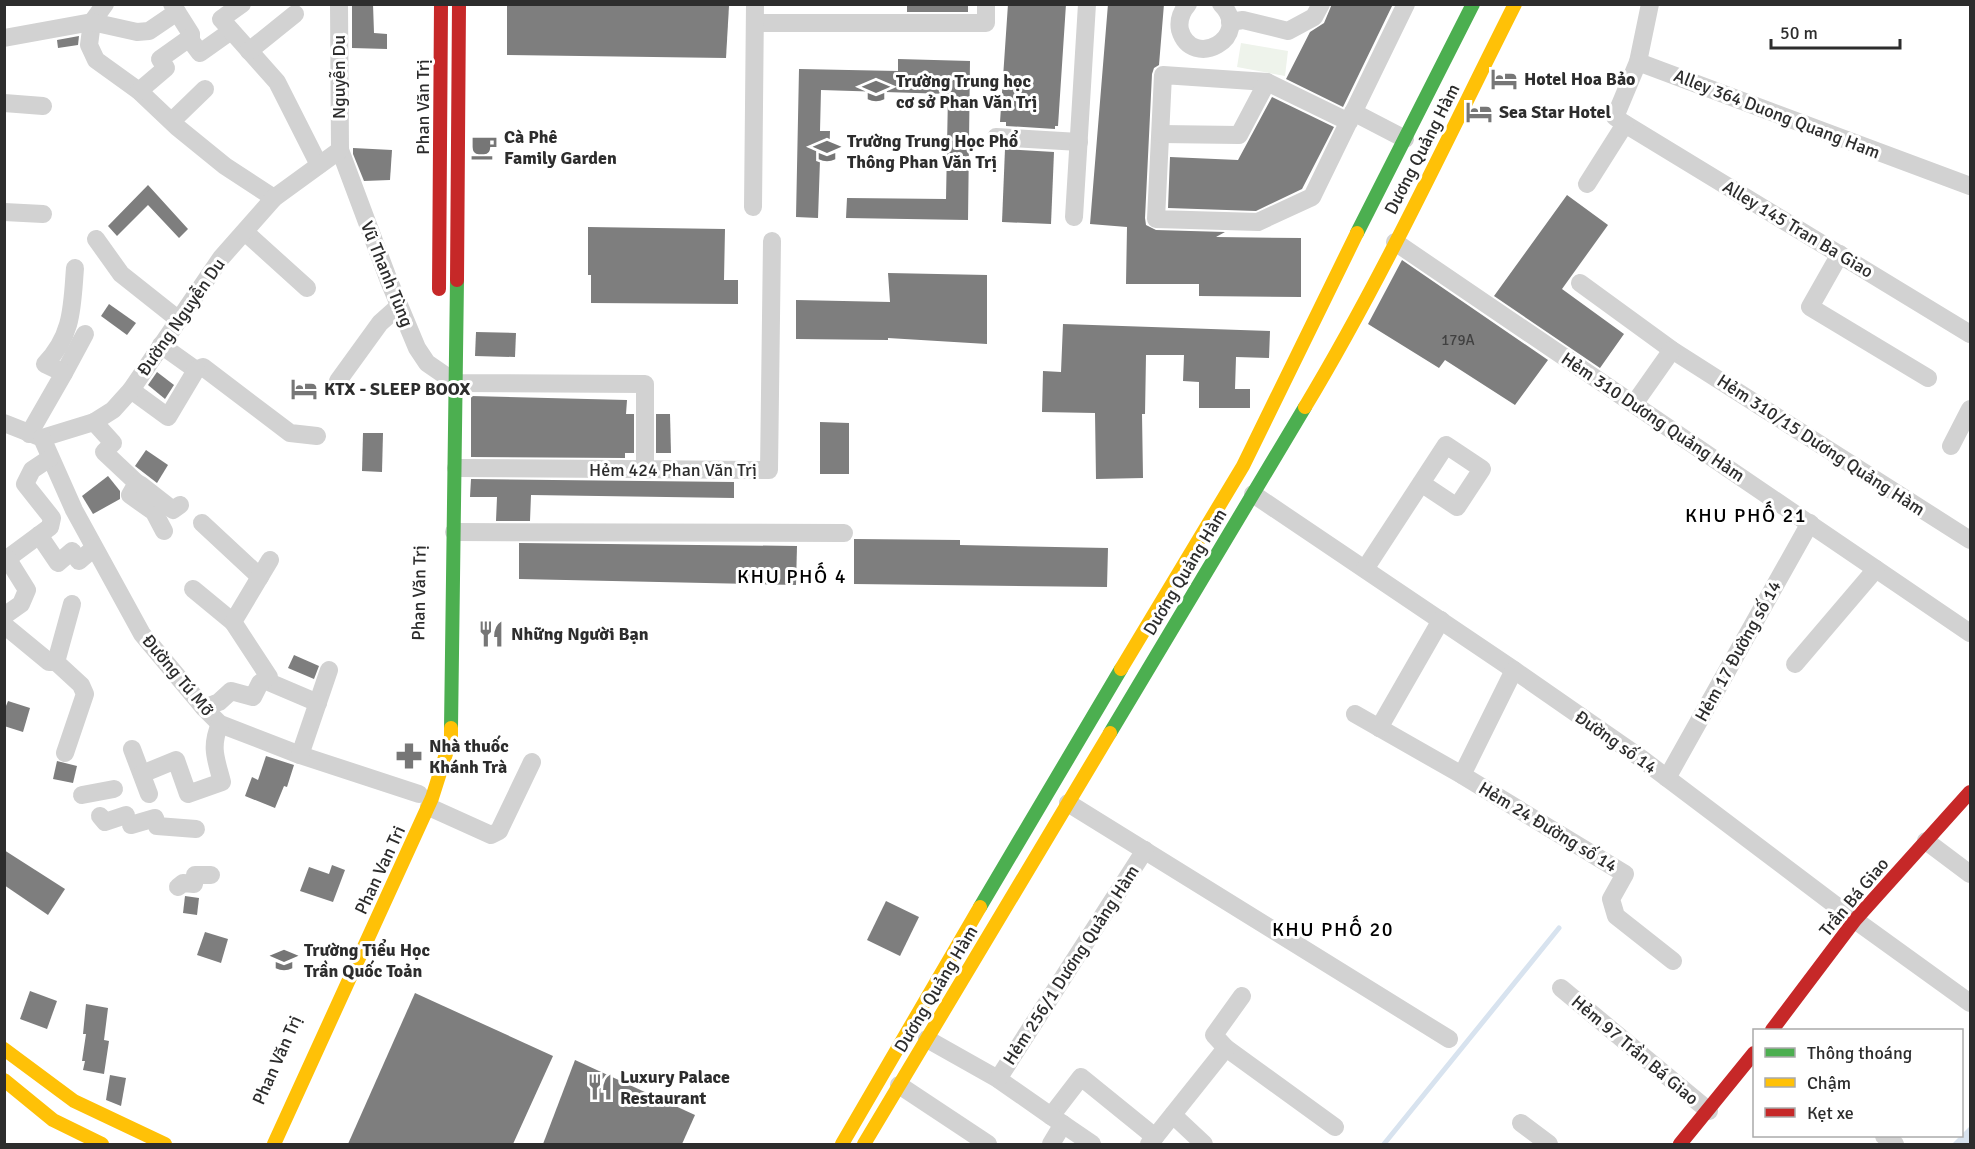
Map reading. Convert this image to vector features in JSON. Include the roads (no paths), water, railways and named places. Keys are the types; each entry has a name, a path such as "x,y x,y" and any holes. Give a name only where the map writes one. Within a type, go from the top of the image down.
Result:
{"street":[{"path":"105,4 92,22 89,45 96,60 139,91 172,122 225,165 274,198"},
{"path":"4,38 92,22 137,32 149,31 175,8 191,34 191,41 200,53 242,4"},
{"name":"Nguyễn Du","path":"339,4 340,150"},
{"name":"Phan Văn Trị","path":"439,301 441,4"},
{"name":"Phan Văn Trị","path":"454,571 459,4"},
{"path":"876,23 877,4"},
{"path":"753,207 755,14 876,23 986,23 986,4"},
{"path":"1074,217 1087,4"},
{"path":"1188,4 1182,12 1179,28 1188,43 1204,49 1212,48 1226,38 1230,30 1228,14 1221,4"},
{"path":"1230,22 1243,20 1288,31 1314,17 1321,4"},
{"path":"1405,139 1351,117 1267,82 1163,75 1156,219 1258,222 1312,197 1351,117 1406,4"},
{"name":"Dương Quảng Hàm","path":"842,1144 1060,771 1234,482 1473,4"},
{"name":"Dương Quảng Hàm","path":"864,1144 1326,372 1395,242 1515,4"},
{"path":"1587,184 1625,124 1615,117 1638,62 1650,4"},
{"path":"249,51 295,14"},
{"path":"226,25 277,82 319,165"},
{"path":"139,91 166,68 160,59 191,38"},
{"path":"1201,78 1204,49"},
{"name":"Alley 364 Duong Quang Ham","path":"1638,62 1971,186"},
{"path":"1161,134 1239,135 1267,82"},
{"path":"172,122 205,89"},
{"path":"4,104 44,106"},
{"name":"Alley 145 Tran Ba Giao","path":"1625,124 1971,334"},
{"path":"996,137 1079,142"},
{"name":"Đường Nguyễn Du","path":"35,436 94,422 113,410 131,390 221,258 274,198 340,150"},
{"name":"Vũ Thanh Tùng","path":"340,150 417,348 427,363 439,366 456,383"},
{"path":"4,212 43,214"},
{"path":"245,232 307,288"},
{"path":"96,239 121,274 178,320"},
{"name":"Hẻm 424 Phan Văn Trị","path":"456,468 769,470 772,241"},
{"name":"Hẻm 310 Dương Quảng Hàm","path":"1395,242 1971,633"},
{"path":"1840,254 1810,307 1928,378"},
{"path":"64,373 45,364 57,351 66,336 72,308 75,268"},
{"name":"Hẻm 310/15 Dương Quảng Hàm","path":"1580,283 1672,350 1971,540"},
{"path":"338,381 380,323 399,306"},
{"path":"4,423 35,436 85,334"},
{"path":"161,345 196,370"},
{"path":"1634,404 1672,350"},
{"path":"439,366 439,391"},
{"path":"131,390 168,417 196,370 203,367 290,433 317,436"},
{"path":"456,383 645,384 645,470"},
{"path":"1951,446 1971,409"},
{"path":"94,422 113,443 104,452 137,483 173,510 180,505"},
{"name":"Đường Tú Mỡ","path":"35,436 50,458 94,548 142,634 220,724 300,755 421,797 491,835 499,831 532,762"},
{"path":"4,616 21,604 27,590 6,559 50,527 52,518 25,484 32,470 50,458"},
{"path":"1234,482 1252,494"},
{"path":"137,483 130,495 153,512 164,531"},
{"path":"1365,569 1420,483"},
{"name":"Đường số 14","path":"1252,494 1514,669 1667,778 1855,920 1971,1003"},
{"path":"202,522 260,577"},
{"name":"Hẻm 17 Đường số 14","path":"1667,778 1810,523"},
{"path":"454,531 844,533"},
{"path":"39,535 58,563 72,551 80,561 94,548"},
{"path":"233,622 270,560"},
{"path":"1796,663 1876,569"},
{"path":"437,570 454,571"},
{"name":"Phan Van Tri","path":"274,1144 421,797 451,738 454,571"},
{"path":"193,589 233,622 268,677 260,683 253,697 231,691 219,702 204,708"},
{"path":"56,662 72,604"},
{"path":"1379,728 1441,620"},
{"path":"4,625 49,662 56,662 81,685 85,694 65,753"},
{"name":"Hẻm 24 Đường số 14","path":"1462,775 1514,669"},
{"path":"300,755 329,670"},
{"path":"264,680 318,703"},
{"name":"Hẻm 24 Đường số 14","path":"1355,714 1462,775 1625,874 1611,899 1616,916 1673,961"},
{"path":"142,774 176,760 188,794 222,782 213,749 215,735 220,724"},
{"path":"132,749 149,794"},
{"path":"82,795 114,789"},
{"name":"Trần Bá Giao","path":"1773,1029 1855,920 1971,792"},
{"path":"1068,803 1449,1039"},
{"path":"100,816 105,822 155,818 157,826 196,829"},
{"path":"1926,841 1971,874"},
{"name":"Hẻm 256/1 Dương Quảng Hàm","path":"998,1079 1145,850"},
{"path":"364,914 389,859"},
{"path":"178,887 183,883 194,884 195,875 211,875"},
{"name":"Phan Văn Trị","path":"259,1144 316,1019 360,939"},
{"name":"Hẻm 97 Trần Bá Giao","path":"1562,988 1709,1111"},
{"path":"1242,996 1214,1035 1226,1048 1335,1127"},
{"path":"927,1039 998,1079 1092,1144"},
{"path":"1051,1144 1057,1120 1081,1077 1152,1141 1226,1048"},
{"path":"4,1049 74,1101 165,1144"},
{"path":"1680,1144 1753,1056"},
{"path":"4,1080 53,1120 102,1144"},
{"path":"899,1085 987,1144"},
{"path":"1173,1115 1203,1144"},
{"path":"1521,1123 1549,1144"}],"waterway":[{"path":"1384,1144 1559,928"}],"place":[{"name":"Hotel Hoa Bảo","path":"1504,79"},
{"name":"Trường Trung học cơ sở Phan Văn Trị","path":"876,91"},
{"name":"Sea Star Hotel","path":"1479,112"},
{"name":"Cà Phê Family Garden","path":"484,147"},
{"name":"Trường Trung Học Phổ Thông Phan Văn Trị","path":"827,151"},
{"name":"KTX - SLEEP BOOX","path":"304,389"},
{"name":"Những Người Bạn","path":"491,634"},
{"name":"Nhà thuốc Khánh Trà","path":"409,756"},
{"name":"Trường Tiểu Học Trần Quốc Toản","path":"284,960"},
{"name":"Luxury Palace Restaurant","path":"600,1087"}],"district":[{"name":"KHU PHỐ 21","path":"1746,515"},
{"name":"KHU PHỐ 4","path":"792,576"},
{"name":"KHU PHỐ 20","path":"1333,929"}]}
